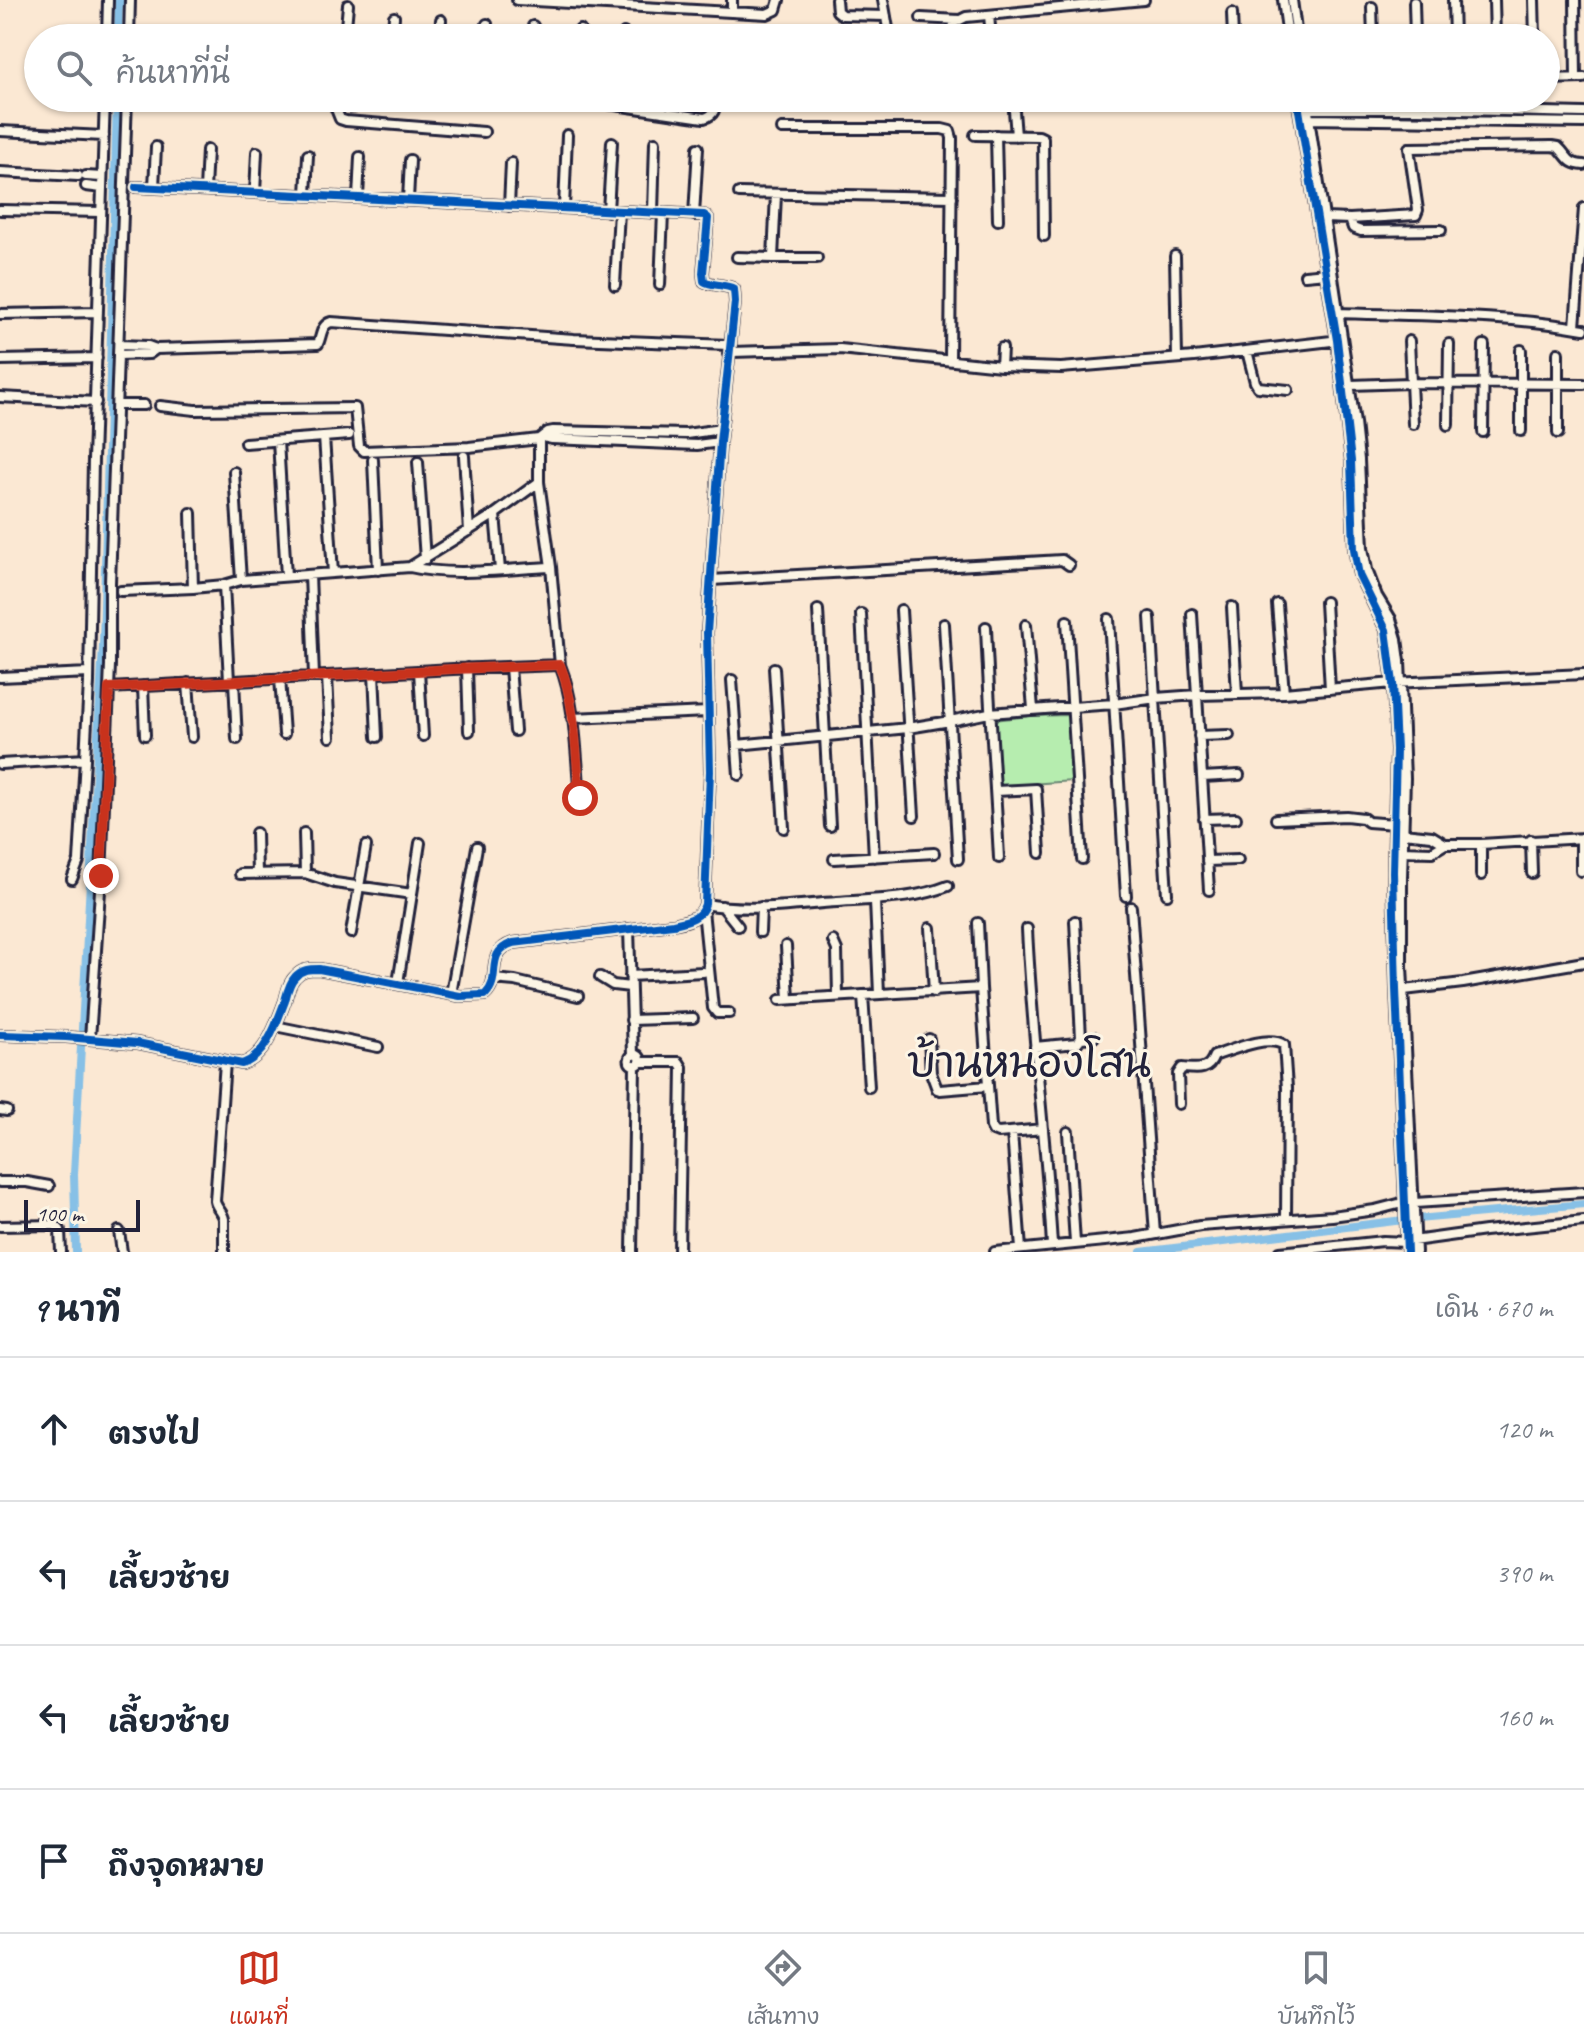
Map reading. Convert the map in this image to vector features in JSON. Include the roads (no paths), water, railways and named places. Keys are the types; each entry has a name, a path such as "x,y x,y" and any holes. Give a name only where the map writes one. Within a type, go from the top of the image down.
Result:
{"street":[{"path":"107,24 108,0"},
{"path":"129,24 130,0"},
{"path":"519,0 690,5 767,14 776,10 779,0"},
{"path":"732,0 732,12"},
{"path":"836,0 837,11 842,15 886,16"},
{"path":"883,0 887,24"},
{"path":"1010,0 1012,13"},
{"path":"921,18 959,20 1048,5 1144,0"},
{"path":"1283,0 1286,24"},
{"path":"1292,0 1295,24"},
{"path":"1453,0 1454,24"},
{"path":"1494,0 1495,24"},
{"path":"1534,0 1535,24"},
{"path":"1560,79 1580,78 1575,0"},
{"path":"1414,2 1415,24"},
{"path":"346,24 348,5"},
{"path":"1372,7 1373,24"},
{"path":"1232,13 1232,24"},
{"path":"989,15 990,24"},
{"path":"393,24 394,17"},
{"path":"441,20 441,24"},
{"path":"954,24 959,20"},
{"path":"72,879 79,861 89,673 105,112"},
{"path":"88,1039 101,876 109,688 127,112"},
{"path":"337,112 340,119 346,121 484,132"},
{"path":"662,112 704,118 715,112"},
{"path":"1014,112 1016,136"},
{"path":"1299,112 1326,273 1351,385 1367,570 1377,596 1391,619 1397,639 1393,872 1396,989 1410,1204"},
{"path":"1309,114 1352,112"},
{"path":"1417,112 1417,120"},
{"path":"1526,112 1526,121"},
{"path":"1545,112 1545,122"},
{"path":"1560,112 1584,113"},
{"path":"1309,114 1417,120 1584,123"},
{"path":"1309,114 1340,313 1354,549 1359,575 1386,630 1397,684 1405,778 1402,966 1410,1241 1416,1252"},
{"path":"782,129 950,131 950,360"},
{"path":"0,131 104,136"},
{"path":"564,208 567,135"},
{"path":"975,135 1043,138 1044,236"},
{"path":"996,135 998,220"},
{"path":"608,211 612,142"},
{"path":"653,213 655,142"},
{"path":"1325,218 1416,215 1418,210 1409,148 1552,146 1558,147 1574,164 1584,165"},
{"path":"154,187 156,147"},
{"path":"694,215 698,148"},
{"path":"205,190 207,150"},
{"path":"255,193 257,152"},
{"path":"306,195 308,155"},
{"path":"358,198 360,157"},
{"path":"408,200 410,160"},
{"path":"509,206 511,163"},
{"path":"0,172 66,176 102,188"},
{"path":"82,181 102,177"},
{"path":"136,187 704,215 708,218 704,281 734,289 734,320 721,429 707,633 710,771 704,907 713,1008 717,1013 729,1013"},
{"path":"739,193 952,197"},
{"path":"773,258 776,194"},
{"path":"1340,313 1531,322 1579,328 1584,208"},
{"path":"0,210 101,212"},
{"path":"615,285 619,211"},
{"path":"660,285 663,213"},
{"path":"1350,219 1353,228 1361,231 1441,230"},
{"path":"1175,256 1177,358"},
{"path":"737,257 817,258"},
{"path":"1305,275 1326,273"},
{"path":"0,314 98,312"},
{"path":"119,350 149,354 156,349 318,344 323,327 331,322 729,349 732,352 840,349 1001,366 1061,368 1340,340"},
{"path":"1409,341 1413,424"},
{"path":"1448,425 1449,344"},
{"path":"1483,432 1484,345"},
{"path":"1001,366 1002,348"},
{"path":"1521,350 1521,431"},
{"path":"1247,351 1258,387 1288,390"},
{"path":"1558,353 1558,433"},
{"path":"0,360 97,358"},
{"path":"1351,385 1584,384"},
{"path":"0,397 96,402"},
{"path":"117,405 144,405"},
{"path":"160,406 195,410 355,408 359,446 364,451 469,447 541,438 697,445 720,442"},
{"path":"580,798 572,718 560,665 539,482 541,438 553,431 686,434 721,429"},
{"path":"245,443 349,435"},
{"path":"324,437 333,573"},
{"path":"278,441 286,576"},
{"path":"464,456 469,531"},
{"path":"373,460 378,570"},
{"path":"418,462 425,559"},
{"path":"234,472 241,580"},
{"path":"410,567 495,514 539,482"},
{"path":"191,513 193,588"},
{"path":"495,514 500,570"},
{"path":"711,580 1062,560 1069,565"},
{"path":"121,591 193,588 241,580 410,567 451,572 551,567"},
{"path":"310,575 314,676"},
{"path":"224,585 237,739"},
{"path":"1325,602 1330,689"},
{"path":"1277,604 1284,693"},
{"path":"1232,607 1237,694"},
{"path":"818,610 830,826"},
{"path":"901,610 914,816"},
{"path":"861,614 874,857"},
{"path":"1192,614 1209,890"},
{"path":"1150,617 1167,894"},
{"path":"1109,619 1126,896"},
{"path":"1067,621 1082,859"},
{"path":"944,624 958,859"},
{"path":"1026,625 1033,709"},
{"path":"986,627 999,858"},
{"path":"109,688 560,665"},
{"path":"510,667 515,731"},
{"path":"467,668 469,731"},
{"path":"774,668 784,828"},
{"path":"419,671 423,736"},
{"path":"0,677 89,673"},
{"path":"374,673 377,737"},
{"path":"737,745 908,728 989,713 1156,698 1584,674"},
{"path":"327,676 330,737"},
{"path":"280,678 284,734"},
{"path":"732,680 739,775"},
{"path":"188,683 192,737"},
{"path":"143,686 145,735"},
{"path":"572,718 708,712"},
{"path":"1199,736 1229,735"},
{"path":"0,764 85,759"},
{"path":"1202,777 1239,775"},
{"path":"996,791 1036,789 1040,853"},
{"path":"1276,819 1346,816 1395,824"},
{"path":"1204,819 1236,818"},
{"path":"256,833 257,874"},
{"path":"304,833 305,873"},
{"path":"1403,833 1432,836 1445,844 1582,838 1581,871"},
{"path":"1531,840 1532,873"},
{"path":"398,983 420,843"},
{"path":"1402,851 1432,852 1445,844"},
{"path":"1481,844 1481,875"},
{"path":"351,933 366,846"},
{"path":"451,994 477,847"},
{"path":"834,859 934,853"},
{"path":"1207,861 1238,860"},
{"path":"240,874 305,873 335,883 412,894"},
{"path":"0,1035 66,1037 151,1046 242,1064 251,1061 262,1049 275,1026 293,978 306,969 460,996 485,995 490,991 497,954 502,947 513,943 691,920 704,907 875,901 926,894 948,886"},
{"path":"875,901 879,994"},
{"path":"722,906 738,926"},
{"path":"760,932 761,907"},
{"path":"1131,907 1155,1234"},
{"path":"1035,1047 1077,1043 1081,1038 1075,921"},
{"path":"978,923 993,1131 1012,1133 1043,1129"},
{"path":"930,928 934,992"},
{"path":"629,929 631,1020 636,1061 632,1252"},
{"path":"1027,929 1052,1245"},
{"path":"833,941 837,950 838,996"},
{"path":"786,946 784,1000 981,988"},
{"path":"1404,990 1584,962"},
{"path":"630,976 703,972"},
{"path":"600,977 613,985 630,987"},
{"path":"493,979 578,996"},
{"path":"863,995 869,1087"},
{"path":"631,1020 693,1018"},
{"path":"275,1026 378,1047"},
{"path":"1081,1038 1094,1037"},
{"path":"929,1039 931,1073 937,1089 988,1086"},
{"path":"1179,1104 1178,1074 1182,1068 1206,1068 1214,1056 1271,1040 1284,1045 1287,1088 1286,1219"},
{"path":"636,1061 679,1062 682,1067 679,1252"},
{"path":"224,1252 224,1219 215,1201 225,1062"},
{"path":"1068,1132 1075,1243"},
{"path":"1012,1133 1021,1249"},
{"path":"0,1182 49,1186"},
{"path":"995,1252 1200,1226 1332,1216 1410,1204 1584,1192"},
{"path":"1280,1252 1584,1221"},
{"path":"0,1226 55,1225 60,1230 61,1252"},
{"path":"119,1231 122,1252"}],"waterway":[{"path":"118,24 119,0"},
{"path":"76,1252 74,1174 103,646 117,112"},
{"path":"1141,1252 1395,1221 1584,1204"}],"district":[{"name":"บ้านหนองโสน","path":"1029,1063"}]}
